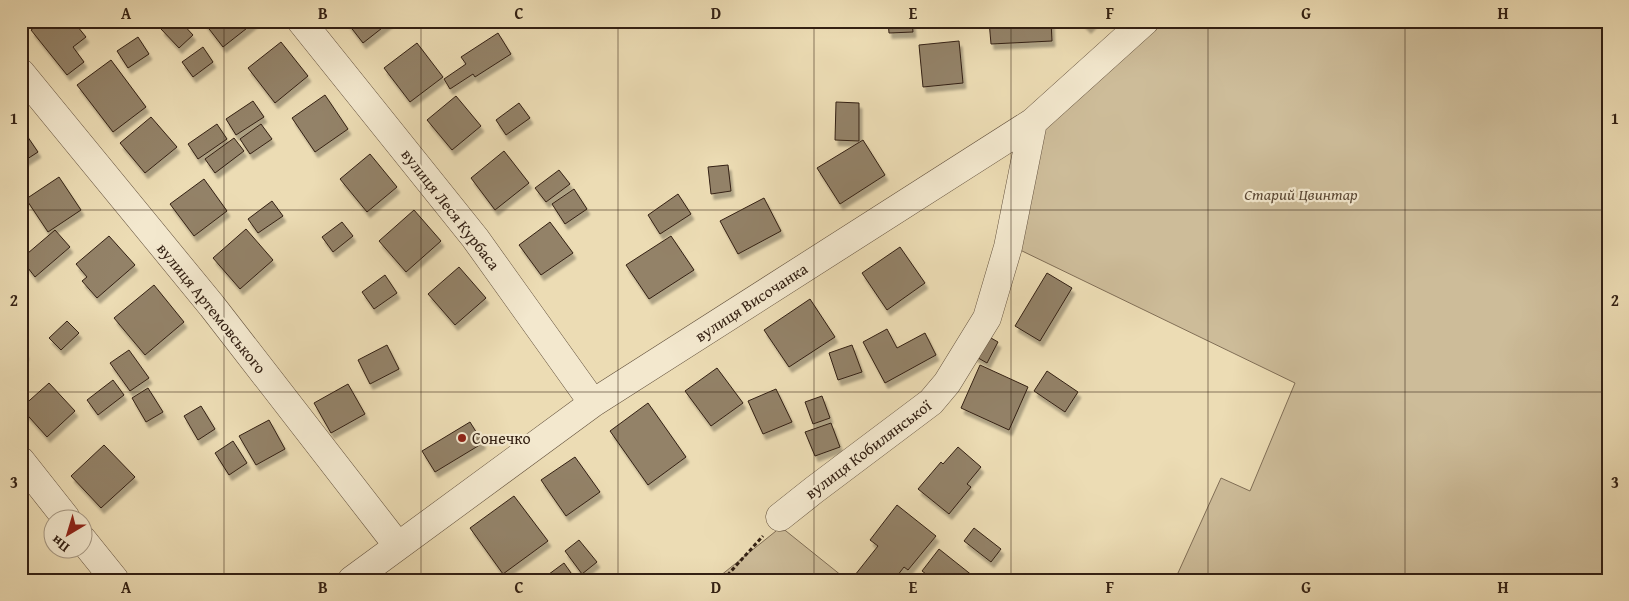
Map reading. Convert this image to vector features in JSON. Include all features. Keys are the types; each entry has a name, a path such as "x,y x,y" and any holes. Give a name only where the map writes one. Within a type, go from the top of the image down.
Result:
{"street":[{"name":"вулиця Леся Курбаса","path":"301,21 475,238 593,403"},
{"name":"вулиця Височанка","path":"352,580 593,403 1033,122 1145,21"},
{"name":"вулиця Артемовського","path":"21,73 212,306 398,546"},
{"name":"вулиця Кобилянської","path":"780,517 931,402 947,383 987,318 1008,247 1033,122"},
{"path":"21,461 58,508"},
{"path":"92,551 115,580"}],"path":[{"path":"723,580 780,517"}],"green space":[{"name":"Старий Цвинтар","path":"1145,21 1608,21 1608,580 1169,580 1178,573 1221,478 1250,491 1295,383 1018,249 1033,122"},
{"path":"781,527 847,580 715,580"}],"building":[{"path":"43,21 73,21 86,37 73,47 84,62 67,75 31,30"},
{"path":"169,21 180,21 193,35 179,48 161,29"},
{"path":"203,21 256,21 223,47"},
{"path":"346,21 391,21 363,43"},
{"path":"888,21 912,21 913,32 889,33"},
{"path":"989,21 1051,21 1052,41 991,44"},
{"path":"1081,21 1095,21 1088,28"},
{"path":"498,33 511,54 475,77 473,74 450,89 444,79 466,64 461,57"},
{"path":"138,37 149,54 128,68 117,51"},
{"path":"959,41 963,83 923,87 919,45"},
{"path":"281,42 308,76 275,103 248,68"},
{"path":"417,43 443,77 410,102 384,68"},
{"path":"203,47 213,62 193,77 182,62"},
{"path":"111,60 146,107 113,132 77,85"},
{"path":"325,95 348,129 315,152 292,118"},
{"path":"456,96 481,126 452,150 427,120"},
{"path":"253,101 264,117 236,135 226,119"},
{"path":"836,102 859,103 859,141 835,140"},
{"path":"519,103 530,118 506,135 496,120"},
{"path":"151,117 177,147 145,173 120,143"},
{"path":"217,124 227,139 198,159 188,144"},
{"path":"261,124 272,139 250,154 240,139"},
{"path":"21,127 38,152 21,163"},
{"path":"234,138 244,151 215,173 205,159"},
{"path":"863,140 885,175 840,204 817,168"},
{"path":"504,151 529,183 495,210 471,178"},
{"path":"370,154 397,187 367,212 340,179"},
{"path":"728,165 731,191 711,194 708,167"},
{"path":"559,170 570,184 546,202 535,188"},
{"path":"59,177 81,210 48,232 26,199"},
{"path":"204,179 227,211 194,236 170,204"},
{"path":"574,189 587,209 565,224 552,204"},
{"path":"678,194 691,214 660,234 648,215"},
{"path":"764,198 781,231 738,254 720,221"},
{"path":"272,201 283,216 258,233 248,219"},
{"path":"414,210 441,241 406,272 379,241"},
{"path":"342,222 353,236 333,252 322,237"},
{"path":"550,222 573,253 541,275 519,245"},
{"path":"246,229 273,260 240,289 213,258"},
{"path":"55,230 70,247 35,277 21,259"},
{"path":"109,236 135,265 97,298 82,281 87,277 76,264"},
{"path":"671,236 694,270 649,299 626,265"},
{"path":"900,247 925,283 887,310 862,273"},
{"path":"459,267 486,298 455,325 428,294"},
{"path":"1047,273 1072,288 1040,341 1015,326"},
{"path":"385,275 397,293 374,309 362,292"},
{"path":"154,285 184,322 145,355 114,318"},
{"path":"810,299 835,337 789,367 764,330"},
{"path":"67,321 79,333 61,350 49,338"},
{"path":"887,329 897,348 925,333 936,355 885,383 863,342"},
{"path":"984,334 998,342 987,363 973,355"},
{"path":"387,345 399,369 370,384 358,360"},
{"path":"852,345 862,372 838,380 829,353"},
{"path":"21,348 26,354 21,359"},
{"path":"129,350 149,378 130,391 110,363"},
{"path":"980,365 1028,387 1009,430 961,408"},
{"path":"717,368 743,403 711,426 685,391"},
{"path":"1047,371 1078,392 1065,412 1034,391"},
{"path":"113,380 124,395 98,415 87,400"},
{"path":"49,383 75,411 47,437 21,408"},
{"path":"348,384 365,414 331,433 314,403"},
{"path":"148,388 163,412 146,422 132,398"},
{"path":"776,389 792,422 763,434 748,401"},
{"path":"822,396 830,418 813,424 805,402"},
{"path":"648,403 686,457 648,485 610,431"},
{"path":"201,406 215,429 198,440 184,416"},
{"path":"269,420 285,449 256,465 239,436"},
{"path":"470,422 483,443 435,472 422,451"},
{"path":"831,423 840,447 815,456 805,432"},
{"path":"233,441 247,463 229,475 215,453"},
{"path":"104,445 135,477 101,508 71,476"},
{"path":"958,447 981,467 967,484 971,487 949,514 918,489 941,462 943,464"},
{"path":"575,457 600,492 566,516 541,480"},
{"path":"514,496 548,541 503,574 470,528"},
{"path":"897,505 936,536 908,570 904,567 894,580 861,580 855,575 878,546 870,540"},
{"path":"974,528 1001,549 991,562 964,541"},
{"path":"579,540 597,562 582,574 565,551"},
{"path":"939,549 978,580 934,580 922,571"},
{"path":"564,563 576,580 541,580"}],"place":[{"name":"Сонечко","path":"462,438"}]}
